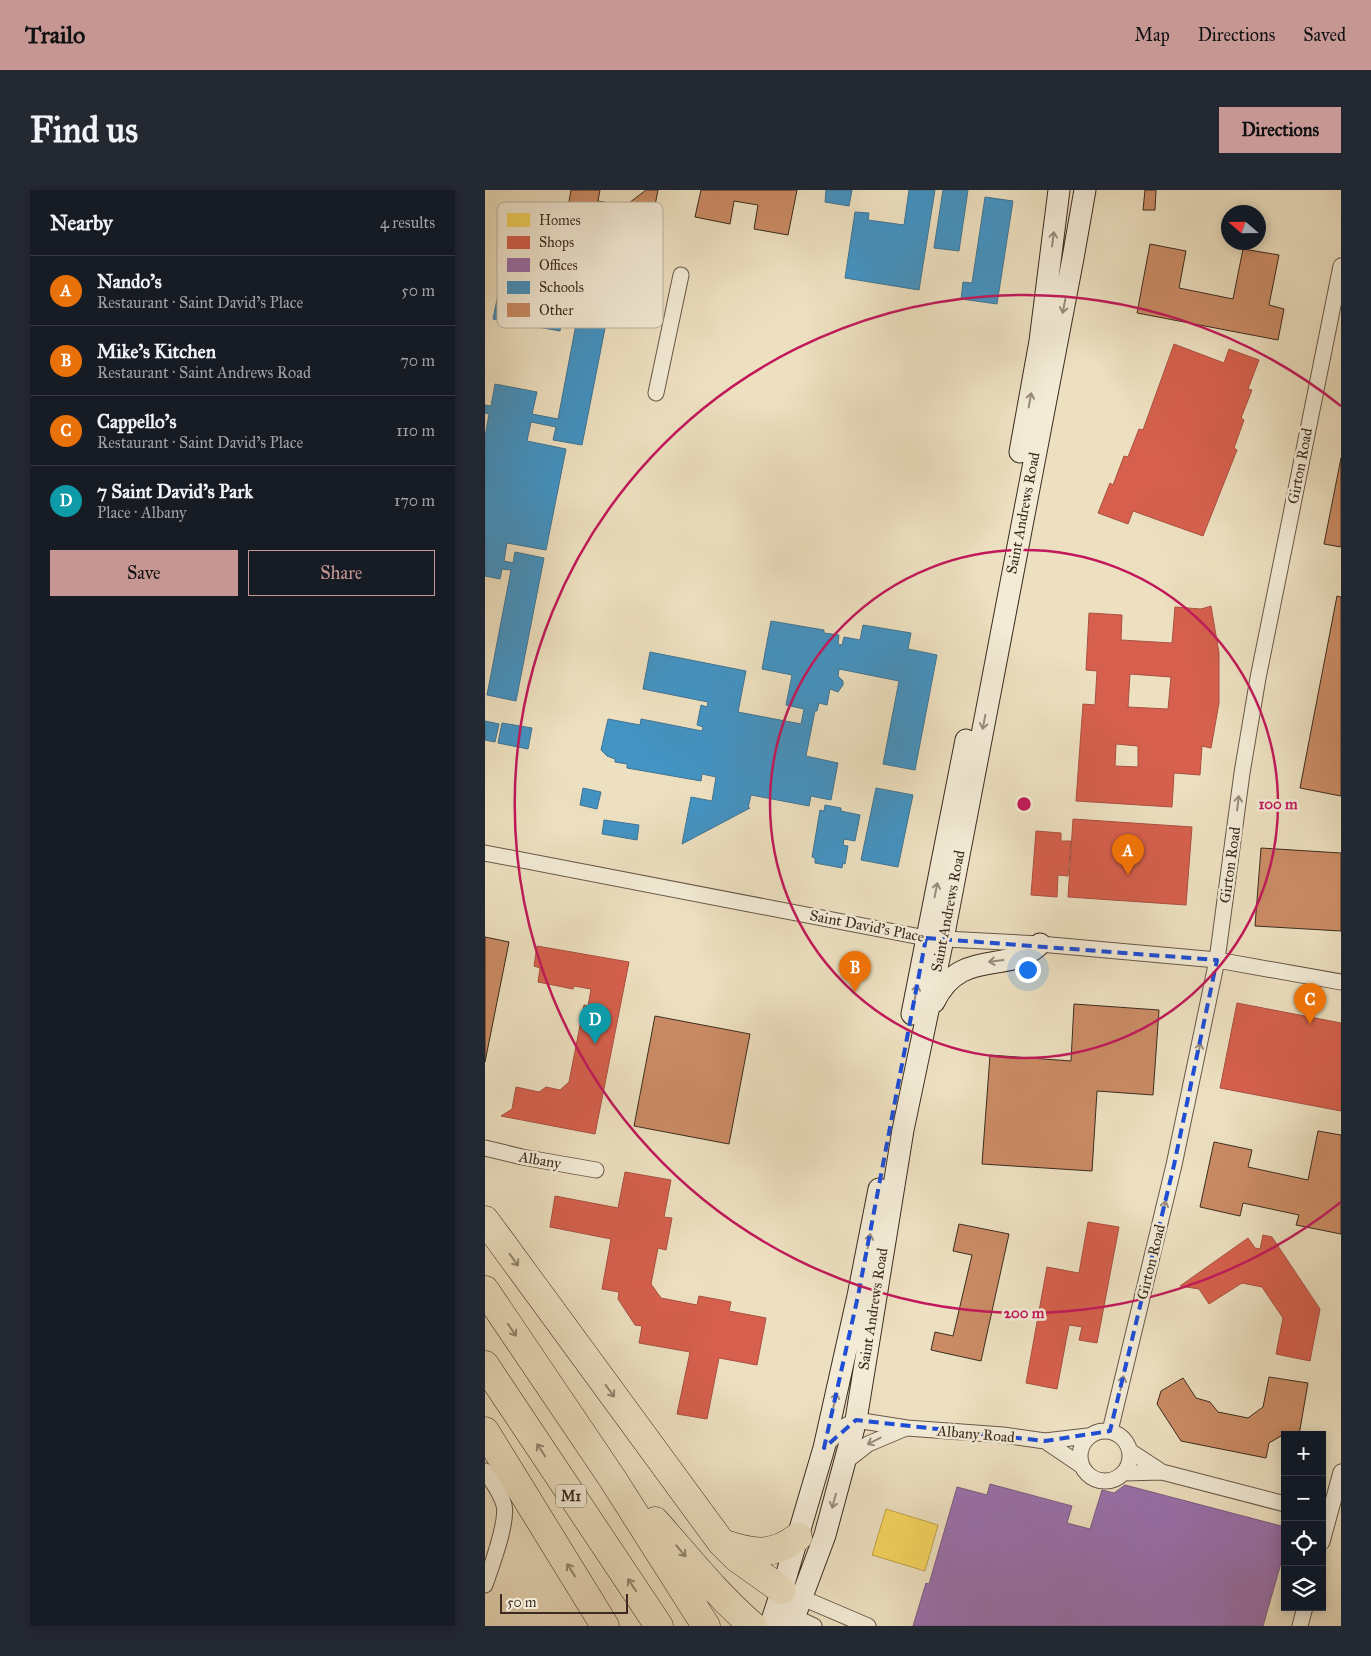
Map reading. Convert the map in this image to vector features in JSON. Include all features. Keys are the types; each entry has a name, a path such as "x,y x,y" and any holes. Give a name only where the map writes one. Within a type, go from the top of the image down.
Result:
{"highway":[{"path":"485,1220 721,1542 786,1611"},
{"path":"485,1290 612,1478 706,1626"},
{"name":"M1","path":"485,1365 659,1626"},
{"path":"485,1431 605,1626"},
{"path":"612,1478 633,1495 709,1584 753,1626"},
{"path":"721,1542 748,1551 761,1552 780,1548 798,1536"}],"main road":[{"name":"Saint Andrews Road","path":"786,1611 825,1535 855,1420 903,1130 926,1018 934,938 978,678 1040,342 1059,190"},
{"name":"Saint Andrews Road","path":"786,1611 798,1536 824,1448 934,938 1068,286 1085,190"},
{"path":"926,1018 935,999 951,978 968,968 1030,952 1040,944"}],"street":[{"name":"Girton Road","path":"1110,1431 1174,1165 1217,960 1242,773 1258,678 1341,266"},
{"path":"656,393 681,275"},
{"name":"Saint David's Place","path":"485,853 934,938 1040,944 1217,960 1341,982"},
{"name":"Albany","path":"485,1148 522,1157 596,1170"},
{"path":"824,1448 843,1427 855,1420"},
{"name":"Albany Road","path":"855,1420 907,1428 1003,1435 1045,1441 1088,1436"},
{"name":"Albany Road","path":"845,1462 868,1444 907,1428"},
{"path":"1110,1431 1123,1438 1130,1458 1128,1466 1123,1473 1109,1481 1093,1478 1082,1466 1080,1458 1080,1450 1088,1436 1095,1432 1110,1431"},
{"name":"Albany Road","path":"1045,1441 1082,1466"},
{"path":"1129,1451 1162,1472"},
{"path":"485,1471 504,1506 502,1529 485,1585"},
{"path":"1123,1473 1162,1472 1281,1503"},
{"path":"1326,1515 1341,1472"},
{"path":"786,1611 814,1626"},
{"path":"786,1611 868,1626"},
{"path":"1300,1626 1304,1611"}],"highlighted area":[{"path":"926,938 1217,960 1174,1165 1110,1431 1045,1441 856,1420 824,1448 858,1296"}],"building: Homes":[{"path":"886,1509 938,1525 925,1571 872,1555"}],"building: Shops":[{"path":"1174,344 1224,363 1229,349 1259,360 1248,389 1252,390 1241,418 1244,420 1234,448 1237,450 1203,536 1133,511 1128,524 1098,513 1110,483 1113,485 1124,456 1128,457 1139,429 1143,430"},
{"path":"1211,606 1219,653 1219,703 1211,748 1202,746 1200,775 1174,773 1172,807 1076,801 1083,704 1095,705 1097,671 1086,670 1089,613 1122,615 1121,640 1172,643 1175,607 1201,609","holes":["1130,674 1171,677 1168,709 1128,707","1116,744 1138,746 1138,767 1115,766"]},
{"path":"1073,819 1192,827 1186,905 1068,897"},
{"path":"1036,831 1061,833 1061,841 1071,841 1068,876 1058,875 1057,897 1031,895"},
{"path":"537,946 629,962 595,1134 501,1116 512,1109 516,1087 539,1092 546,1087 560,1090 569,1082 584,1005 588,1006 591,989 574,986 573,989 538,982 540,968 534,966"},
{"path":"1237,1003 1341,1023 1341,1111 1220,1088"},
{"path":"625,1172 671,1180 664,1217 672,1218 666,1250 658,1248 651,1284 661,1298 697,1305 699,1296 731,1302 729,1311 766,1318 757,1365 719,1358 707,1419 677,1414 690,1352 639,1343 642,1326 635,1325 618,1299 619,1292 602,1289 611,1239 550,1227 555,1196 618,1208"},
{"path":"1088,1222 1119,1227 1097,1343 1079,1340 1082,1327 1069,1325 1057,1389 1026,1383 1047,1267 1079,1273"},
{"path":"1263,1235 1272,1237 1320,1309 1310,1361 1276,1354 1283,1318 1262,1287 1242,1283 1209,1304 1199,1289 1180,1286 1248,1238 1255,1248 1260,1249"}],"building: Offices":[{"path":"990,1484 1072,1506 1067,1523 1090,1529 1102,1490 1114,1493 1125,1485 1281,1526 1281,1563 1263,1626 913,1626 926,1583 929,1584 957,1487 987,1495"}],"building: Schools":[{"path":"826,190 852,190 849,206 825,202"},
{"path":"909,190 935,190 919,290 845,278 855,212 869,213 868,220 904,225"},
{"path":"943,190 968,190 959,251 934,248"},
{"path":"985,197 1013,201 997,304 961,299 963,282 972,283"},
{"path":"497,300 497,320 493,319"},
{"path":"543,328 561,328 560,331"},
{"path":"575,328 605,328 582,445 553,440 556,427 531,422 527,441 566,449 546,550 507,543 504,561 513,563 515,552 544,558 516,701 487,695 511,570 502,569 500,579 485,576 485,437 489,414 485,413 485,405 491,406 495,384 537,392 532,414 558,419"},
{"path":"771,621 824,630 824,633 839,635 838,644 842,645 844,637 860,640 863,625 911,633 908,649 937,655 915,770 883,764 899,681 839,669 838,676 843,681 843,685 838,692 830,689 827,705 819,703 817,711 815,711 806,756 838,763 831,800 811,796 809,806 751,795 748,808 750,808 682,844 691,797 712,801 716,777 702,774 701,781 627,768 627,764 615,762 615,759 607,756 601,750 608,719 640,725 641,719 702,731 703,727 697,725 701,705 707,707 708,702 643,689 650,652 746,671 738,712 801,724 804,709 786,705 792,675 762,669"},
{"path":"485,721 499,724 495,742 485,740"},
{"path":"502,723 532,728 528,749 498,743"},
{"path":"583,788 601,792 597,809 580,805"},
{"path":"876,788 913,795 898,867 861,860"},
{"path":"825,805 841,808 841,811 860,815 855,841 844,839 843,845 848,846 845,864 843,863 842,868 815,863 815,858 812,857 820,810 824,811"},
{"path":"604,820 639,825 637,840 602,834"}],"building: Other":[{"path":"571,190 600,190 598,201 603,202 569,202"},
{"path":"646,190 658,190 656,202 630,202"},
{"path":"701,190 797,190 788,235 754,229 758,205 734,201 730,224 695,217"},
{"path":"1145,190 1156,190 1155,210 1143,210"},
{"path":"1150,244 1186,251 1179,288 1233,299 1243,250 1279,255 1269,305 1284,309 1278,340 1137,313"},
{"path":"1341,458 1341,547 1324,544"},
{"path":"1337,596 1341,597 1341,796 1300,788"},
{"path":"1261,848 1341,853 1341,931 1255,926"},
{"path":"485,937 509,942 485,1062"},
{"path":"1074,1004 1159,1010 1153,1095 1097,1091 1092,1171 982,1164 990,1055 1071,1061"},
{"path":"655,1016 750,1034 729,1144 634,1126"},
{"path":"1318,1131 1341,1135 1341,1234 1296,1225 1299,1215 1243,1203 1240,1216 1200,1207 1214,1142 1252,1150 1248,1167 1308,1180"},
{"path":"959,1224 1009,1234 981,1361 931,1350 935,1332 953,1336 972,1255 953,1251"},
{"path":"1269,1377 1308,1383 1300,1431 1281,1431 1281,1436 1269,1443 1266,1458 1181,1441 1157,1404 1161,1391 1183,1378 1196,1398 1210,1402 1218,1412 1248,1418 1263,1407"}],"place":[{"name":"Nando's","path":"1128,875"},
{"name":"Mike's Kitchen","path":"855,992"},
{"name":"Cappello's","path":"1310,1024"},
{"name":"7 Saint David's Park","path":"595,1044"}]}
